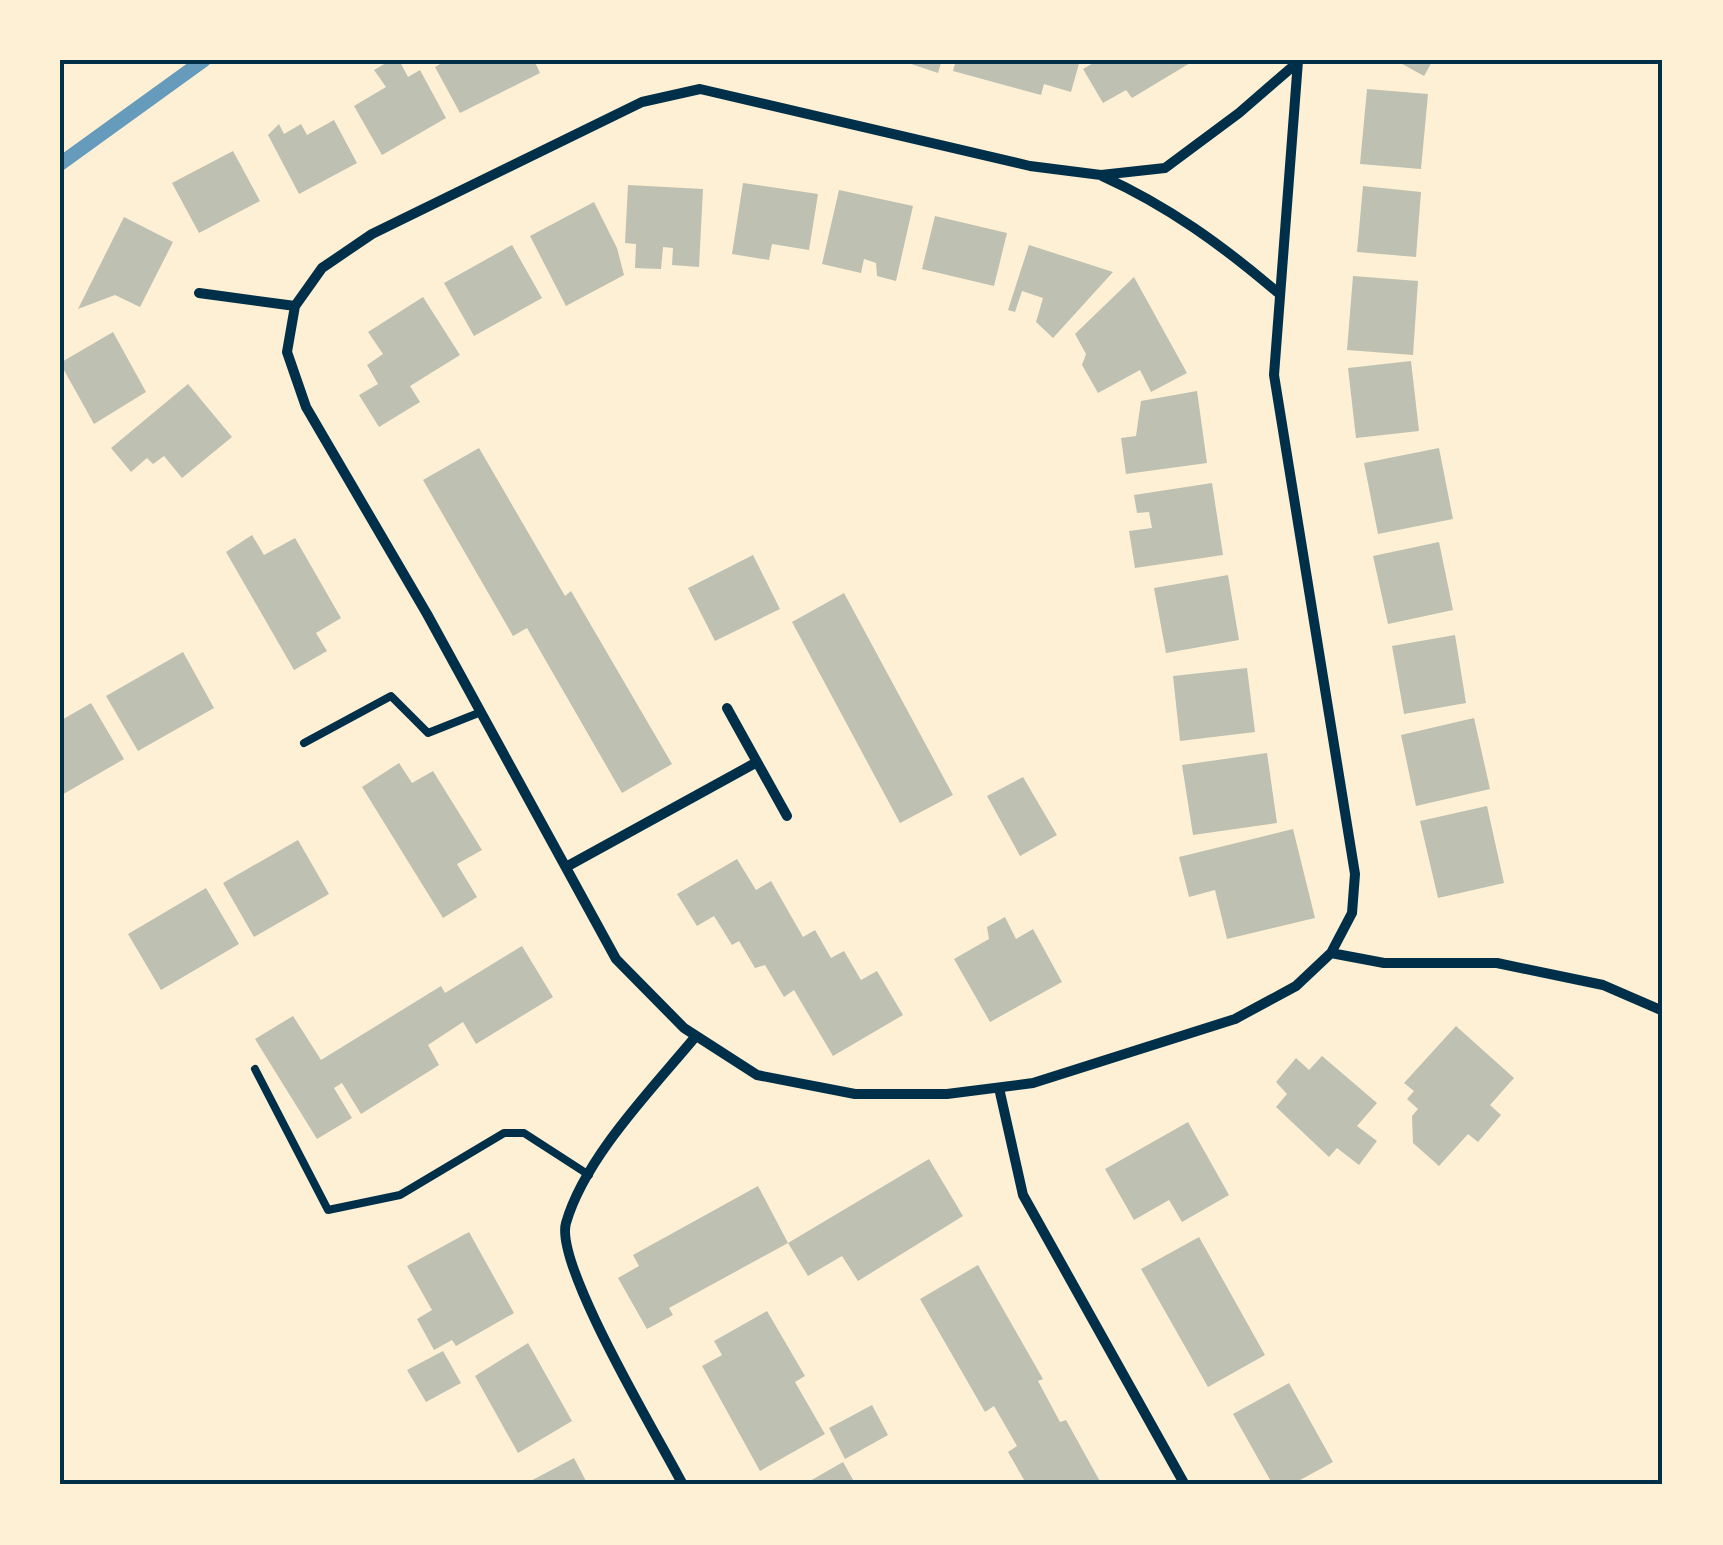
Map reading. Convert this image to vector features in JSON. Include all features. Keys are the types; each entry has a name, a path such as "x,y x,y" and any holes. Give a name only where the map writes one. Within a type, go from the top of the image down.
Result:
{"street":[{"path":"1298,61 1277,292 1274,375 1355,874 1352,913 1331,954 1296,986 1236,1019 1034,1083 947,1094 855,1094 758,1075 696,1036 616,958 306,407 288,352 295,306 322,268 372,234 642,102 700,90 1030,166 1101,176 1164,168 1240,113 1298,61"},
{"path":"1101,176 1157,202 1228,250 1277,292"},
{"path":"199,293 295,306"},
{"path":"728,708 786,816"},
{"path":"566,868 757,762"},
{"path":"1331,954 1384,963 1498,963 1603,986 1663,1011"},
{"path":"684,1485 577,1283 565,1226 590,1175 696,1036"},
{"path":"999,1088 1023,1195 1185,1485"}],"lane":[{"path":"304,743 386,697 396,698 428,734 481,712"},
{"path":"255,1069 328,1210 400,1195 504,1133 524,1133 590,1175"}],"building":[{"path":"399,60 408,77 420,70 446,118 382,155 354,106 386,87 374,70"},
{"path":"447,60 534,60 540,73 460,113 435,67"},
{"path":"899,60 942,60 938,73"},
{"path":"956,60 1080,60 1071,92 1044,84 1041,95 953,71"},
{"path":"1098,60 1195,60 1132,98 1126,90 1103,103 1083,69"},
{"path":"1395,60 1433,60 1424,76"},
{"path":"1367,89 1428,94 1421,169 1360,164"},
{"path":"334,120 357,163 299,194 268,135 279,124 284,134 301,124 307,135"},
{"path":"233,151 260,201 199,233 172,183"},
{"path":"743,183 818,194 809,250 772,244 769,260 732,254"},
{"path":"628,185 703,189 699,267 672,265 673,248 663,247 661,269 635,268 636,244 625,243"},
{"path":"1363,186 1421,192 1416,257 1357,252"},
{"path":"839,190 913,206 896,281 877,276 876,263 864,259 861,273 822,264"},
{"path":"594,202 617,248 624,275 566,306 530,236"},
{"path":"935,216 1007,233 994,286 922,269"},
{"path":"124,217 173,242 140,307 115,295 78,309"},
{"path":"512,245 542,298 474,336 444,283"},
{"path":"1029,245 1113,272 1053,338 1036,322 1043,298 1022,291 1015,312 1008,310"},
{"path":"1353,276 1418,281 1413,355 1347,350"},
{"path":"1134,277 1187,373 1151,392 1140,370 1098,393 1082,365 1086,354 1075,334"},
{"path":"423,297 460,355 410,386 420,402 379,427 359,395 378,384 367,365 383,354 368,332"},
{"path":"113,332 146,392 94,424 60,363"},
{"path":"1411,361 1419,431 1356,438 1348,368"},
{"path":"188,384 232,437 182,478 164,456 153,464 147,458 131,472 111,448"},
{"path":"1197,391 1207,463 1126,474 1121,438 1136,436 1141,401"},
{"path":"479,448 565,596 571,591 672,764 622,793 527,628 513,636 423,480"},
{"path":"1439,448 1453,519 1378,534 1364,463"},
{"path":"1212,483 1223,555 1135,568 1129,531 1152,528 1149,512 1137,513 1134,495"},
{"path":"252,535 264,555 295,538 341,618 316,633 327,651 294,670 226,552"},
{"path":"1439,542 1453,610 1388,624 1373,556"},
{"path":"753,555 780,609 715,641 688,588"},
{"path":"1228,575 1239,640 1166,653 1154,588"},
{"path":"844,593 953,795 900,823 792,622"},
{"path":"1455,635 1466,703 1404,714 1392,646"},
{"path":"183,652 214,708 138,751 106,696"},
{"path":"1247,668 1255,732 1180,741 1173,676"},
{"path":"91,703 124,759 60,796 60,721"},
{"path":"1474,718 1490,789 1416,806 1401,735"},
{"path":"1267,753 1277,823 1193,835 1182,765"},
{"path":"399,763 412,783 433,771 482,850 457,864 477,897 443,918 362,787"},
{"path":"1023,777 1057,835 1020,856 987,796"},
{"path":"1487,806 1504,883 1438,898 1420,821"},
{"path":"1293,829 1315,918 1227,939 1215,890 1189,897 1179,857"},
{"path":"298,840 329,894 254,937 223,883"},
{"path":"737,859 756,890 771,881 803,937 815,930 831,958 844,951 861,980 877,971 903,1015 833,1056 794,990 784,997 765,965 755,968 739,941 732,945 714,916 697,926 677,894"},
{"path":"206,888 239,944 161,990 128,934"},
{"path":"1005,917 1016,939 1033,929 1062,982 990,1022 954,959 989,939 987,927"},
{"path":"522,946 553,997 476,1044 463,1022 428,1045 439,1065 361,1114 342,1083 334,1088 352,1118 317,1139 255,1039 293,1016 321,1060 441,986 445,993"},
{"path":"1456,1026 1514,1078 1490,1105 1501,1115 1478,1142 1468,1134 1439,1166 1413,1143 1412,1116 1418,1109 1407,1099 1414,1091 1404,1083"},
{"path":"1322,1056 1377,1103 1357,1126 1377,1141 1359,1165 1337,1148 1329,1157 1276,1107 1287,1094 1276,1082 1296,1058 1309,1070"},
{"path":"1188,1122 1229,1195 1182,1222 1169,1200 1134,1220 1105,1169"},
{"path":"929,1159 963,1216 858,1281 842,1256 808,1276 788,1243"},
{"path":"758,1186 788,1243 669,1308 673,1315 647,1329 618,1278 639,1266 633,1255"},
{"path":"469,1232 514,1313 456,1346 452,1340 434,1350 417,1319 432,1310 407,1266"},
{"path":"1199,1237 1265,1355 1208,1387 1141,1269"},
{"path":"978,1265 1043,1379 1038,1381 1060,1422 1066,1420 1102,1485 1027,1485 1008,1452 1017,1446 994,1406 985,1412 920,1299"},
{"path":"767,1311 805,1376 795,1382 825,1434 760,1471 702,1366 722,1355 714,1341"},
{"path":"528,1343 572,1421 518,1453 475,1376"},
{"path":"443,1351 461,1383 426,1402 407,1370"},
{"path":"1289,1383 1333,1462 1291,1485 1273,1485 1233,1414"},
{"path":"872,1405 888,1435 845,1459 829,1428"},
{"path":"574,1458 588,1485 523,1485"},
{"path":"843,1462 856,1485 803,1485"}],"waterway":[{"path":"60,164 204,60"}]}
